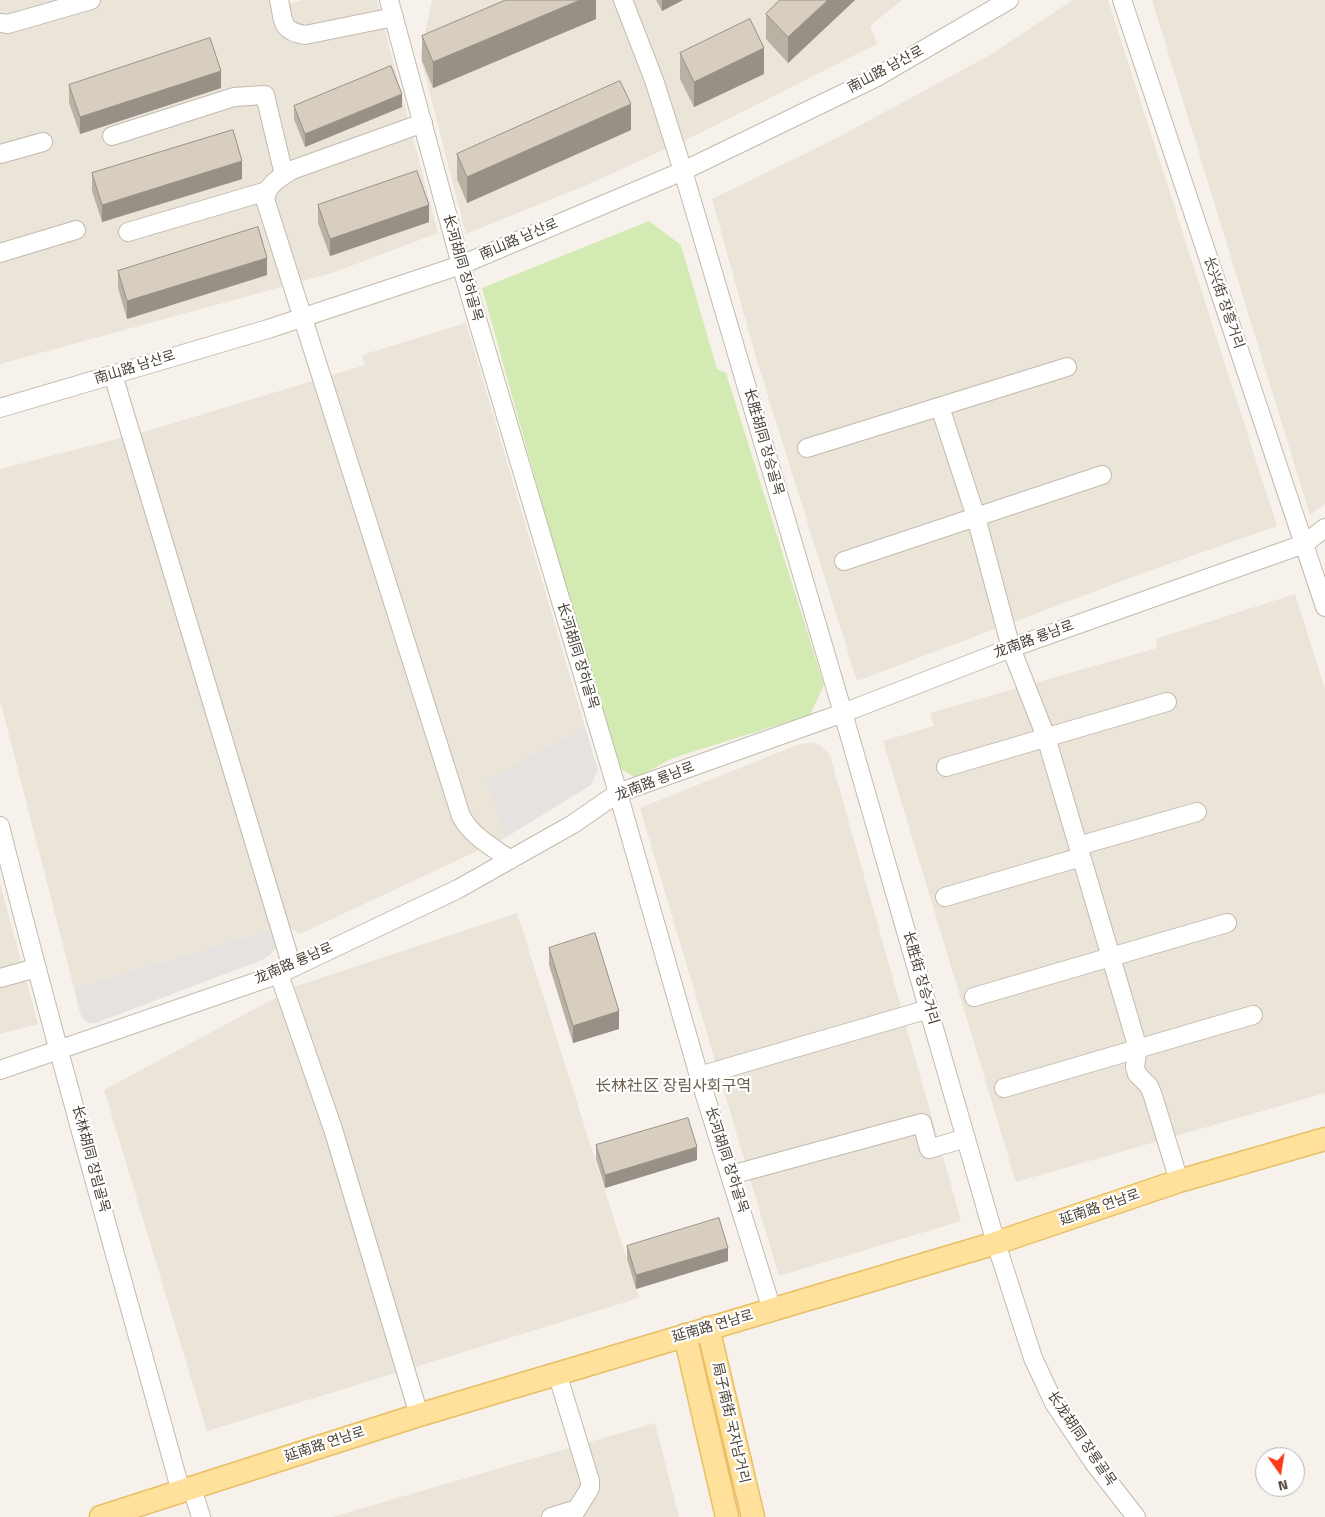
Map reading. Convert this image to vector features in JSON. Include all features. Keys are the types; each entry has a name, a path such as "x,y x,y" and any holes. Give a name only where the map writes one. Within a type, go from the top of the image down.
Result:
{"main road":[{"name":"延南路 연남로","path":"101,1517 419,1415 996,1243 1179,1181 1325,1139"},
{"name":"局子南街 국자남거리","path":"708,1328 753,1517"},
{"name":"局子南街 국자남거리","path":"685,1335 727,1517"}],"street":[{"path":"0,23 8,24 91,0"},
{"path":"280,0 285,26 293,33 305,35 394,17"},
{"name":"长河胡同 장하골목","path":"389,0 424,123 461,265 618,793 699,1076 772,1310"},
{"name":"长胜胡同 장승골목","path":"623,0 654,80 683,171 843,713"},
{"name":"南山路 남산로","path":"0,408 302,318 461,265 683,171 875,78 1009,0"},
{"name":"长兴街 장흥거리","path":"1122,0 1325,607"},
{"path":"112,136 234,97 266,95 284,175"},
{"path":"128,232 267,190 276,180 292,170 424,123"},
{"path":"0,154 43,142"},
{"path":"267,190 266,199 302,318 461,816 472,832 510,860"},
{"path":"0,253 76,230"},
{"path":"807,448 1067,367"},
{"path":"113,375 285,970 419,1415"},
{"path":"940,407 976,518 1011,648 1046,737 1080,852 1137,1050 1135,1067 1137,1074 1149,1086 1154,1096 1179,1181"},
{"path":"844,561 1102,475"},
{"name":"龙南路 룡남로","path":"0,1070 285,970 458,889 573,824 618,793 843,713 1011,648 1304,544 1325,528"},
{"path":"946,767 1167,702"},
{"name":"长胜街 장승거리","path":"843,713 996,1243"},
{"path":"945,897 1197,812"},
{"name":"长林胡同 장림골목","path":"0,826 36,968 186,1490 201,1517"},
{"path":"974,997 1227,923"},
{"path":"0,978 36,968"},
{"path":"699,1076 928,1008"},
{"path":"1004,1088 1253,1015"},
{"path":"731,1175 922,1124 928,1148 966,1138"},
{"name":"长龙胡同 장룡골목","path":"996,1243 1033,1358 1054,1403 1094,1463 1136,1517"},
{"path":"552,1517 574,1513 590,1488 590,1481 557,1373"}],"shaded area":[{"path":"0,0 287,0 288,4 302,0 377,0 438,233 332,273 0,364"},
{"path":"432,0 902,0 870,26 877,44 694,136 591,183 466,234 420,56"},
{"path":"1073,0 1108,0 1277,526 1146,572 857,681 757,361 712,199 835,139 990,55"},
{"path":"1152,0 1325,0 1325,504 1310,515"},
{"path":"466,323 585,727 488,780 505,838 300,934 286,925 74,988 0,700 0,469 144,432 365,365 362,355"},
{"path":"1295,594 1325,689 1325,1093 1016,1182 883,741 934,726 930,713 1157,648 1156,639"},
{"path":"585,727 598,770 591,785 505,838 487,780"},
{"path":"811,742 820,745 830,755 961,1221 779,1276 640,808 797,745"},
{"path":"0,883 38,1024 0,1034"},
{"path":"517,913 639,1298 207,1431 104,1090 297,986"},
{"path":"276,928 277,946 264,959 96,1023 88,1023 80,1013 74,988"},
{"path":"655,1423 679,1517 332,1517"}],"green space":[{"path":"649,221 681,245 717,369 726,373 824,685 810,715 673,758 636,778 615,765 482,288"}],"building":[{"path":"506,0 580,0 433,62 422,36"},
{"path":"780,0 828,0 788,37 766,14"},
{"path":"750,19 764,48 694,82 680,53"},
{"path":"210,38 221,71 80,117 69,85"},
{"path":"391,66 402,94 305,134 294,106"},
{"path":"620,81 631,104 467,177 457,154"},
{"path":"233,130 242,161 102,205 92,173"},
{"path":"417,171 429,205 330,239 318,205"},
{"path":"258,227 267,258 127,301 118,271"},
{"path":"595,933 619,1011 573,1026 549,948"},
{"path":"688,1118 697,1147 605,1175 596,1145"},
{"path":"719,1218 728,1248 636,1275 627,1246"}],"district":[{"name":"长林社区 장림사회구역","path":"673,1087"}]}
